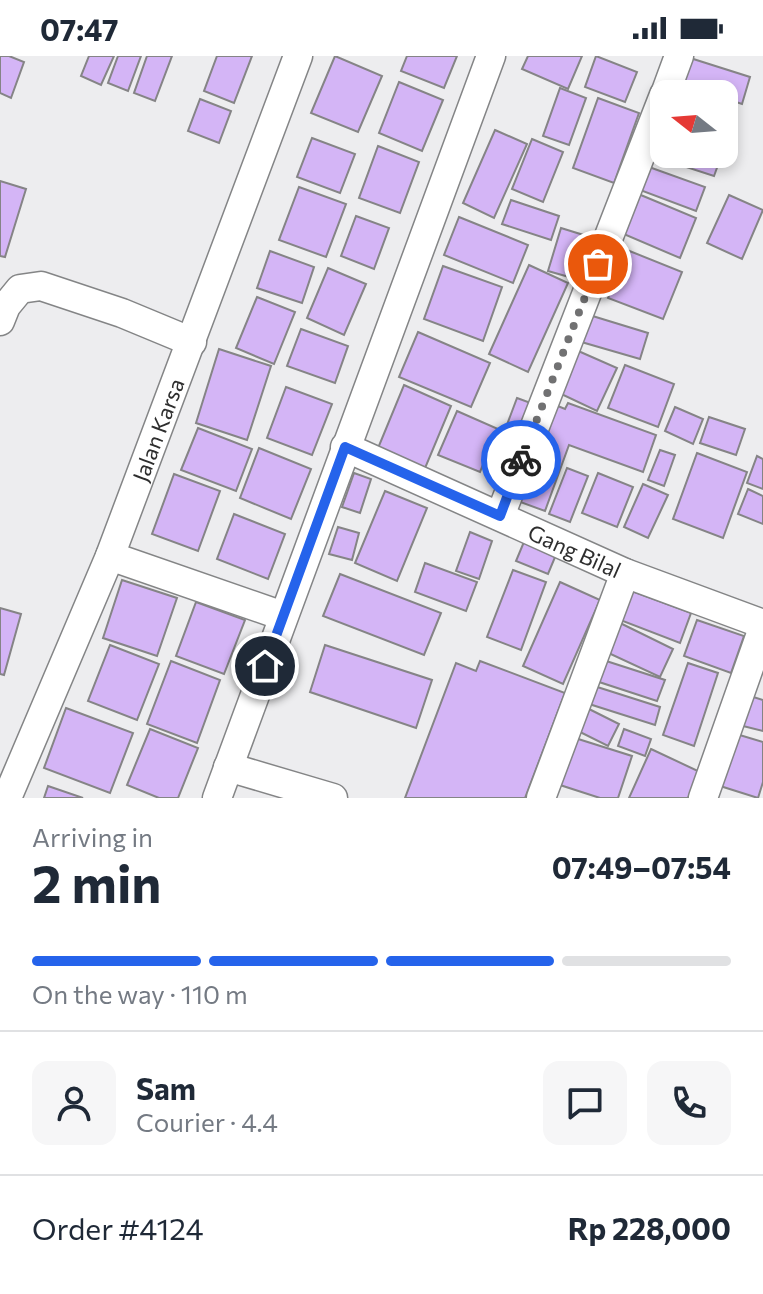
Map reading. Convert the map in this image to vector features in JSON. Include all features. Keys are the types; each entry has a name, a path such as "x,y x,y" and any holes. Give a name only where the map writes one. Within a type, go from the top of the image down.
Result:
{"street":[{"name":"Jalan Karsa","path":"7,798 110,556 298,56"},
{"path":"217,798 491,56"},
{"path":"670,80 679,56"},
{"path":"500,516 650,131"},
{"path":"0,321 6,306 20,289 41,286 122,313 192,342"},
{"name":"Gang Bilal","path":"345,447 625,573 763,626"},
{"path":"110,556 283,616"},
{"path":"541,798 625,573"},
{"path":"703,798 763,626"},
{"path":"228,767 333,798"}],"building":[{"path":"0,56 24,62 11,98 0,93"},
{"path":"89,56 114,56 101,85 81,76"},
{"path":"118,56 141,56 128,91 108,83"},
{"path":"147,56 172,56 155,101 134,93"},
{"path":"217,56 252,56 234,103 204,91"},
{"path":"335,56 382,76 358,132 311,113"},
{"path":"407,56 457,56 444,88 401,71"},
{"path":"528,56 582,56 568,89 522,69"},
{"path":"596,56 637,72 625,102 585,87"},
{"path":"687,57 750,77 742,104 738,103 738,80 680,80"},
{"path":"399,82 443,100 422,151 379,133"},
{"path":"560,88 586,98 569,145 543,136"},
{"path":"598,98 639,113 614,183 573,168"},
{"path":"200,99 231,111 219,143 188,131"},
{"path":"495,130 527,144 494,218 463,203"},
{"path":"312,138 355,154 340,193 297,177"},
{"path":"532,139 563,152 543,202 512,189"},
{"path":"378,146 419,162 400,213 359,198"},
{"path":"649,167 705,187 696,211 640,190"},
{"path":"689,168 717,168 714,176"},
{"path":"0,181 26,189 5,257 0,256"},
{"path":"299,187 346,204 326,257 279,240"},
{"path":"636,193 696,218 680,258 619,232"},
{"path":"729,195 763,210 742,259 707,243"},
{"path":"511,200 559,216 551,240 502,224"},
{"path":"356,216 389,228 374,269 341,256"},
{"path":"459,217 528,245 513,283 444,255"},
{"path":"561,228 590,237 576,279 548,271"},
{"path":"627,250 682,272 663,319 608,298"},
{"path":"270,251 314,267 302,303 257,288"},
{"path":"529,265 568,283 528,372 489,354"},
{"path":"443,266 502,287 483,341 424,319"},
{"path":"328,268 366,284 344,335 307,318"},
{"path":"257,297 295,312 274,364 236,348"},
{"path":"586,314 648,333 640,359 578,341"},
{"path":"301,329 348,346 335,383 287,366"},
{"path":"418,332 490,363 471,407 399,377"},
{"path":"219,349 271,366 247,440 196,423"},
{"path":"576,350 617,368 597,411 557,392"},
{"path":"625,365 674,384 658,427 608,408"},
{"path":"404,385 451,406 423,473 376,453"},
{"path":"286,387 332,404 312,455 267,438"},
{"path":"517,398 539,406 518,462 496,454"},
{"path":"548,402 565,409 568,403 656,435 643,472 569,445 545,511 512,499"},
{"path":"675,407 703,419 693,444 665,431"},
{"path":"457,411 498,429 480,472 438,455"},
{"path":"709,417 745,429 736,455 700,443"},
{"path":"198,428 252,449 236,491 181,470"},
{"path":"259,448 311,469 291,519 240,498"},
{"path":"660,450 675,455 664,486 648,480"},
{"path":"697,453 747,472 723,538 673,519"},
{"path":"757,456 763,459 763,489 747,483"},
{"path":"567,468 588,476 570,522 549,514"},
{"path":"354,473 371,479 360,513 342,507"},
{"path":"598,473 633,487 617,527 582,513"},
{"path":"174,474 220,491 198,551 152,534"},
{"path":"643,484 668,495 648,538 624,527"},
{"path":"748,489 763,496 763,524 738,514"},
{"path":"385,491 427,508 397,581 355,563"},
{"path":"234,514 285,534 268,579 217,559"},
{"path":"338,527 359,533 352,560 329,554"},
{"path":"470,532 492,541 479,579 456,571"},
{"path":"526,537 558,550 548,574 516,561"},
{"path":"425,563 477,582 466,611 415,592"},
{"path":"513,570 546,582 521,650 487,637"},
{"path":"340,574 441,613 424,655 323,616"},
{"path":"122,580 177,598 157,656 103,638"},
{"path":"560,582 600,600 563,684 523,666"},
{"path":"626,589 691,613 680,643 615,618"},
{"path":"196,602 245,620 224,674 176,656"},
{"path":"0,608 21,614 4,675 0,674"},
{"path":"697,620 744,636 731,673 684,656"},
{"path":"616,621 673,649 660,677 602,650"},
{"path":"110,645 159,664 137,720 88,701"},
{"path":"325,645 432,680 416,728 310,692"},
{"path":"600,659 665,680 657,701 593,680"},
{"path":"171,661 220,680 197,743 147,724"},
{"path":"480,661 565,693 525,798 405,798 456,663 476,671"},
{"path":"688,663 718,673 694,746 663,735"},
{"path":"591,685 660,707 655,725 586,703"},
{"path":"747,695 763,700 763,731 739,725"},
{"path":"66,708 133,733 110,793 44,768"},
{"path":"587,708 619,724 608,746 576,730"},
{"path":"150,729 198,748 178,798 159,798 127,785"},
{"path":"624,729 651,739 645,756 618,746"},
{"path":"733,733 763,742 763,782 758,798 717,785"},
{"path":"575,738 632,756 618,798 600,798 560,785"},
{"path":"651,749 700,772 688,798 629,798"},
{"path":"48,786 83,798 44,798"}],"way so far":[{"path":"521,460 598,264"}],"route":[{"path":"265,666 345,447 500,516 521,460"}]}
